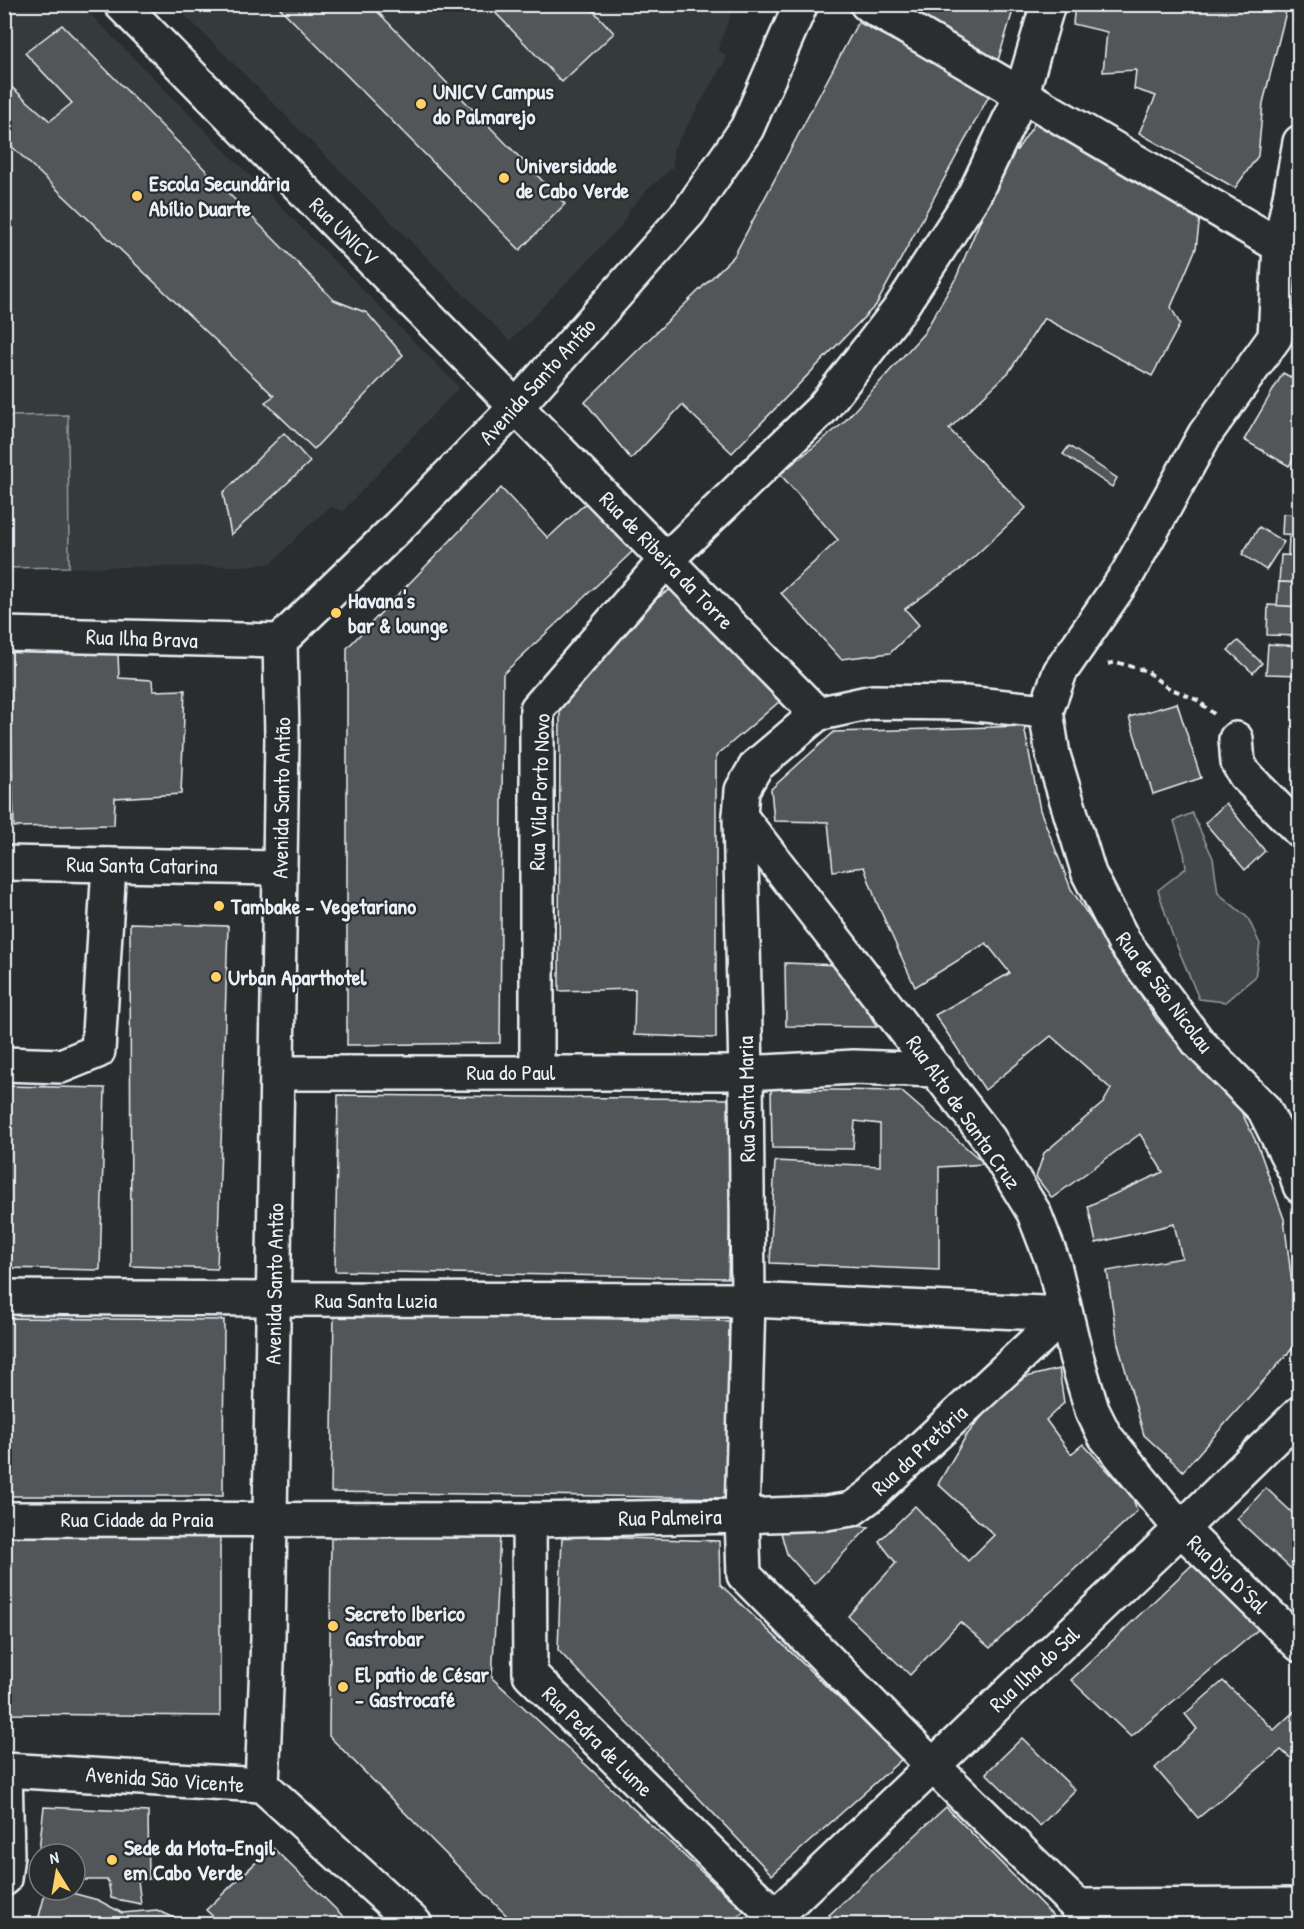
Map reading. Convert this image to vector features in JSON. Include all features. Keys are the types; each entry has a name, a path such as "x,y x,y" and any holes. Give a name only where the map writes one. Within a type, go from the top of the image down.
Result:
{"street":[{"name":"Rua UNICV","path":"121,4 516,407"},
{"name":"Avenida Santo Antão","path":"262,1785 268,1638 274,1299 282,736 280,641 398,527 516,407 689,212 747,128 801,4"},
{"path":"867,4 1022,96 1288,234"},
{"name":"Rua Vila Porto Novo","path":"537,1071 537,709 666,560 822,409 900,310 974,195 1022,96 1048,4"},
{"path":"817,714 872,702 964,703 1046,711 1060,672 1128,573 1205,434 1287,342 1288,234 1299,142"},
{"name":"Rua de Ribeira da Torre","path":"516,407 817,714"},
{"name":"Rua Ilha Brava","path":"4,634 280,641"},
{"name":"Rua de São Nicolau","path":"1046,711 1053,755 1089,874 1124,942 1199,1043 1264,1109 1296,1173 1299,1186"},
{"name":"Rua Santa Maria","path":"742,1516 748,1300 740,816 742,790 756,766 817,714"},
{"path":"1236,739 1238,763 1245,775 1299,831"},
{"name":"Rua Alto de Santa Cruz","path":"740,816 989,1139 1034,1213 1054,1265 1092,1410 1105,1436 1181,1529"},
{"name":"Rua Santa Catarina","path":"4,863 280,868"},
{"path":"4,1064 61,1066 98,1052 108,865"},
{"name":"Rua do Paul","path":"277,1073 537,1071 746,1073 854,1067 937,1070"},
{"name":"Rua Santa Luzia","path":"4,1297 748,1300 1065,1314"},
{"name":"Rua da Pretória","path":"742,1516 826,1514 852,1509 871,1495 1065,1314"},
{"name":"Rua Ilha do Sal","path":"775,1922 932,1765 1181,1529 1299,1413"},
{"name":"Rua Palmeira","path":"270,1519 529,1520 742,1516 744,1575 932,1765 1077,1906 1299,1905"},
{"name":"Rua Cidade da Praia","path":"4,1520 270,1519"},
{"name":"Rua Pedra de Lume","path":"529,1520 530,1674 775,1922"},
{"name":"Rua Dja D´Sal","path":"1181,1529 1299,1645"},
{"path":"4,1879 7,1855 5,1770"},
{"name":"Avenida São Vicente","path":"5,1770 262,1785 415,1924"}],"path":[{"path":"1060,672 1116,662 1148,671 1165,686 1197,700 1210,709 1236,739"}],"shaded area":[{"name":"Escola Secundária Abílio Duarte","path":"4,5 81,5 459,387 343,511 330,507 272,563 244,566 5,568"},
{"name":"Universidade de Cabo Verde","path":"175,5 734,5 718,49 727,57 673,150 673,167 649,188 630,209 621,226 510,341"},
{"path":"68,415 69,567 5,568 5,416"},
{"path":"1192,813 1213,858 1218,893 1248,918 1260,944 1255,977 1225,1002 1199,999 1172,934 1158,890 1186,868 1174,821"}],"building":[{"name":"UNICV Campus do Palmarejo","path":"276,4 370,4 565,204 520,250"},
{"path":"487,4 587,4 614,33 562,82"},
{"path":"881,4 1015,4 996,67"},
{"path":"1075,4 1288,4 1263,103 1258,156 1235,188 1139,133 1156,96 1134,89 1136,70 1103,72 1107,32 1073,24"},
{"path":"858,22 991,92 876,305 732,453 682,405 631,459 585,402 734,256"},
{"name":"Escola Secundária Abílio Duarte","path":"62,25 334,300 367,313 403,355 314,449 265,402 274,396 4,139 4,88 8,84 50,121 72,103 25,53"},
{"path":"1039,117 1200,217 1196,248 1171,307 1180,324 1152,376 1044,318 1009,372 949,429 1026,508 961,569 905,609 919,625 890,653 841,659 781,593 838,540 780,474 842,424 924,333 956,278 1007,157 1017,150"},
{"path":"1295,300 1300,301 1300,318 1291,315"},
{"path":"1283,373 1300,382 1300,448 1289,466 1244,440"},
{"path":"284,433 310,462 231,535 223,493"},
{"path":"1069,446 1117,478 1112,487 1063,454"},
{"path":"501,488 548,538 589,500 633,551 503,674 500,1043 347,1045 347,648"},
{"path":"1283,514 1300,515 1300,535 1282,534"},
{"path":"1259,527 1284,542 1266,570 1242,554"},
{"path":"1289,535 1300,535 1300,556 1288,555"},
{"path":"1281,555 1300,556 1300,583 1279,582"},
{"path":"1279,582 1300,583 1300,607 1277,606"},
{"path":"671,589 780,701 716,756 716,1038 634,1035 635,989 559,991 560,705 651,602"},
{"path":"1268,605 1300,607 1300,636 1267,635"},
{"path":"1238,641 1262,663 1253,673 1228,650"},
{"path":"1268,644 1300,646 1300,675 1266,674"},
{"path":"4,651 118,654 119,678 152,680 153,691 185,690 181,794 115,798 114,825 14,827 11,724 4,724"},
{"path":"1177,703 1201,778 1153,794 1129,717"},
{"path":"1024,726 1040,810 1071,889 1157,1020 1191,1058 1235,1099 1258,1146 1284,1219 1299,1341 1183,1471 1144,1435 1118,1344 1107,1271 1182,1258 1174,1224 1096,1243 1088,1206 1163,1172 1140,1134 1052,1198 1036,1177 1044,1153 1103,1103 1111,1089 1051,1036 985,1090 935,1015 1010,973 986,943 915,987 877,903 864,867 833,871 828,822 774,821 771,789 834,732"},
{"path":"1226,803 1265,851 1245,870 1205,823"},
{"path":"130,923 228,926 217,1269 131,1266"},
{"path":"785,963 840,965 877,1027 786,1026"},
{"path":"4,1086 105,1088 100,1270 4,1268"},
{"path":"771,1089 901,1091 985,1164 939,1167 939,1270 770,1263 775,1161 880,1166 880,1124 855,1121 853,1149 772,1148"},
{"path":"338,1095 733,1099 728,1278 335,1271"},
{"path":"334,1314 732,1321 727,1498 331,1492"},
{"path":"4,1318 224,1320 223,1496 4,1496"},
{"path":"1059,1369 1064,1403 1046,1420 1071,1454 1083,1444 1133,1498 1137,1511 990,1648 960,1622 910,1675 848,1616 896,1563 879,1541 915,1506 968,1561 994,1535 938,1484 966,1436 1000,1394 1026,1377"},
{"path":"1266,1488 1300,1520 1300,1577 1237,1519"},
{"path":"778,1522 869,1527 814,1584 787,1554"},
{"path":"220,1534 220,1716 4,1714 4,1536"},
{"path":"500,1535 492,1678 744,1911 730,1924 515,1924 329,1736 331,1536"},
{"path":"562,1536 719,1541 720,1584 902,1759 772,1875 558,1650"},
{"path":"1194,1563 1260,1628 1131,1737 1071,1680"},
{"path":"1223,1681 1274,1730 1300,1706 1300,1766 1281,1750 1198,1818 1155,1768 1197,1729 1185,1714"},
{"path":"1022,1738 1075,1790 1040,1826 986,1773"},
{"name":"Sede da Mota-Engil em Cabo Verde","path":"44,1807 148,1812 149,1879 138,1880 141,1904 111,1898 108,1880 87,1880 87,1842 40,1842"},
{"path":"946,1807 1061,1924 838,1924 829,1915"},
{"path":"272,1847 351,1924 221,1924 206,1910"},
{"path":"87,1897 98,1900 122,1913 157,1910 188,1924 37,1924 43,1902 87,1902"}],"place":[{"name":"UNICV Campus do Palmarejo","path":"421,104"},
{"name":"Universidade de Cabo Verde","path":"504,178"},
{"name":"Escola Secundária Abílio Duarte","path":"137,196"},
{"name":"Havana's bar & lounge","path":"336,613"},
{"name":"Tambake - Vegetariano","path":"219,906"},
{"name":"Urban Aparthotel","path":"216,977"},
{"name":"Secreto Iberico Gastrobar","path":"333,1626"},
{"name":"El patio de César - Gastrocafé","path":"343,1687"},
{"name":"Sede da Mota-Engil em Cabo Verde","path":"112,1860"}]}
